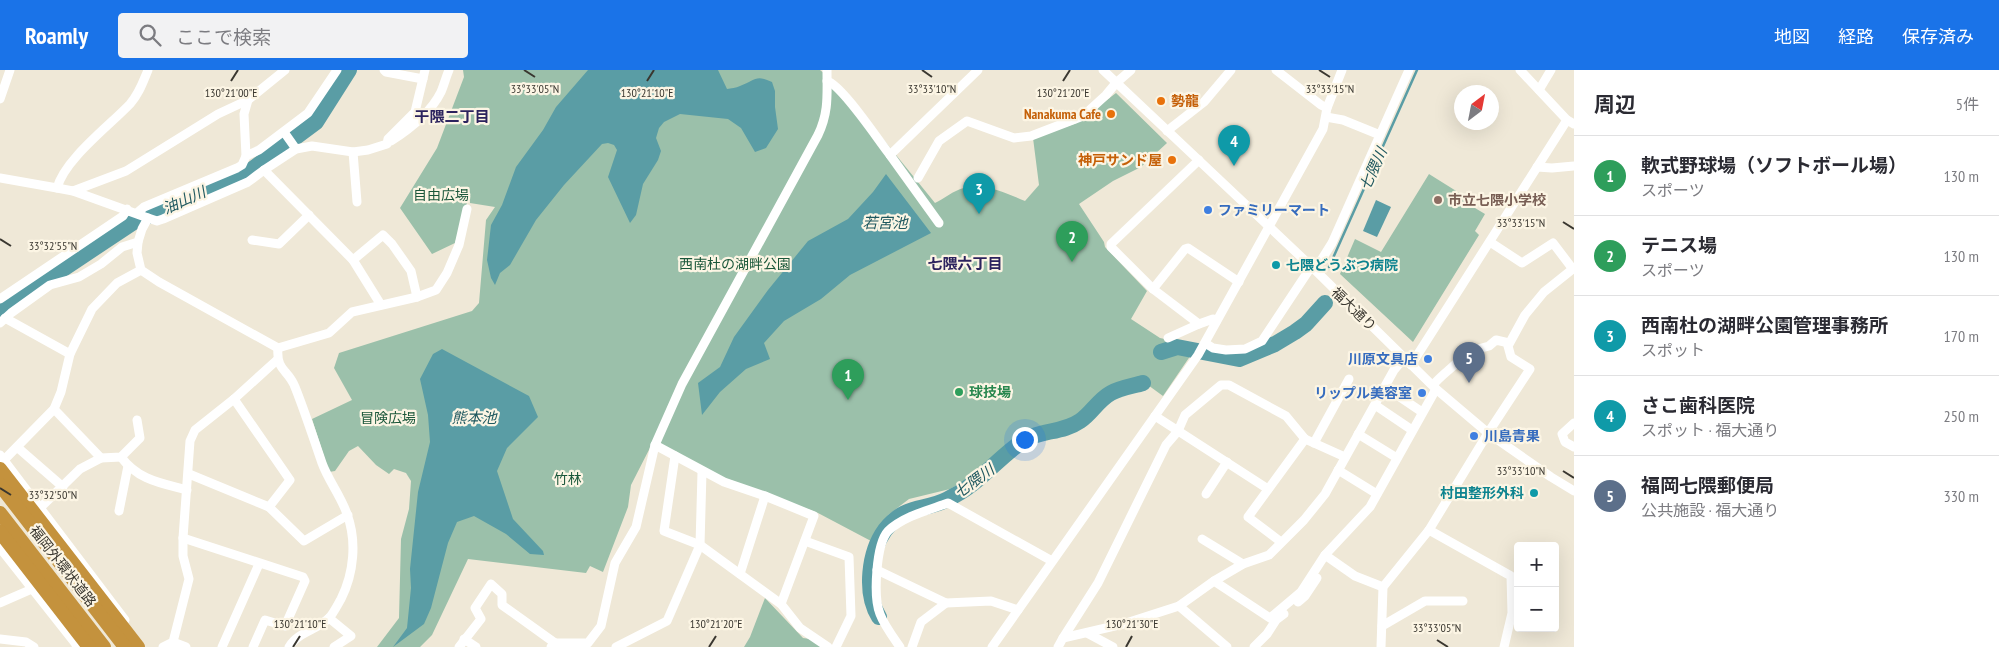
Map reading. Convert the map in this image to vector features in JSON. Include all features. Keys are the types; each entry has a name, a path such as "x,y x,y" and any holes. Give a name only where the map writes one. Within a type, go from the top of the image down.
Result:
{"highway":[{"path":"1,462 138,647"},
{"name":"福岡外環状道路","path":"0,487 124,647"},
{"path":"0,513 103,647"},
{"name":"福岡外環状道路","path":"0,518 103,647"},
{"path":"0,532 90,647"}],"street":[{"path":"0,99 10,70"},
{"path":"57,188 60,178 92,140 130,104 141,88 148,70"},
{"path":"74,191 126,171 218,114 248,100 285,70"},
{"path":"246,156 259,150 308,113 337,70"},
{"path":"384,70 386,72 424,75 415,112 388,139 387,144"},
{"path":"0,178 74,191 157,221 248,182 296,149 312,146 353,152 387,144 402,134 428,109 441,92 449,70"},
{"path":"458,647 481,619 475,608 491,584 502,594 502,606 553,645 589,645 601,626 615,563 636,527 655,445 682,384 825,119 828,101 827,70"},
{"path":"890,155 978,70"},
{"name":"福大通り","path":"1103,70 1435,387 1488,433 1574,492"},
{"path":"918,178 940,141 967,121 1014,138 1031,136 1083,116 1131,70"},
{"path":"1167,131 1204,102 1231,70"},
{"path":"1276,70 1326,112 1380,135"},
{"path":"992,647 1205,344 1323,129 1326,112 1342,70"},
{"path":"1205,344 1213,348 1226,350 1245,349 1262,341 1332,243 1409,70"},
{"path":"1411,365 1537,167 1570,122 1520,70"},
{"path":"1539,90 1550,70"},
{"path":"827,81 832,82 844,94 939,223"},
{"path":"137,213 144,207 237,168 242,164 246,156 244,114 248,100"},
{"path":"284,132 296,149"},
{"path":"353,152 357,202"},
{"path":"1199,160 1110,244 1153,290 1199,324"},
{"path":"1537,167 1574,166"},
{"path":"264,170 353,260 381,305"},
{"path":"0,300 122,216 127,209"},
{"path":"148,218 138,242 137,253 141,270 158,282 278,348 329,333 352,312 417,297 436,290 447,273 459,245 467,209"},
{"path":"252,240 279,244 309,215"},
{"path":"353,260 383,235 392,244 411,271 417,297"},
{"path":"70,354 3,320 50,285 79,277 101,264 122,247 138,242"},
{"path":"1381,647 1383,587 1429,530 1488,433 1530,369 1511,357 1508,346 1525,315 1544,292 1573,268 1553,243 1522,263 1490,242"},
{"path":"1153,290 1185,249 1188,248 1239,282"},
{"path":"141,270 117,284 96,303 70,354 61,392 54,409 1,462 41,507 145,647"},
{"path":"1168,338 1213,319 1216,322"},
{"path":"1214,581 1270,618 1301,592 1325,555 1370,507 1443,373 1457,364 1467,352 1490,346 1496,340 1509,343"},
{"path":"278,348 277,360 286,374 292,379 308,418 322,464 348,515 353,536 354,557 341,598 329,618 293,640 290,647"},
{"path":"1063,638 1123,624 1179,606 1214,581 1243,564 1269,554 1304,520 1325,494 1394,370 1404,358"},
{"path":"173,642 189,579 183,556 183,538 190,441 195,430 234,399 277,360"},
{"path":"1314,443 1349,379"},
{"path":"1058,647 1098,584 1166,445 1178,431 1185,415 1221,385 1229,385 1286,416 1305,439 1345,457"},
{"path":"1385,387 1422,412"},
{"path":"234,399 290,480 269,507"},
{"path":"1375,405 1412,430"},
{"path":"54,409 102,458"},
{"path":"1155,416 1268,489"},
{"path":"41,507 80,469 102,458 121,457 140,438 137,420"},
{"path":"1574,423 1562,434 1565,442 1574,447"},
{"path":"1358,434 1397,458"},
{"path":"1281,542 1248,517 1305,439"},
{"path":"655,445 702,472 724,482 814,516 781,604"},
{"path":"17,447 63,487"},
{"path":"675,456 664,531 700,545 781,604 800,628 828,647"},
{"path":"121,457 128,466 144,478 187,490"},
{"path":"1206,494 1227,462"},
{"path":"118,511 128,466"},
{"path":"1338,470 1377,494"},
{"path":"616,647 667,621 700,545 702,472"},
{"path":"189,474 269,507 304,541 348,515"},
{"path":"740,574 765,496"},
{"path":"900,647 880,614 877,600 877,570 882,540 888,531 901,522 914,515 948,503 1052,561"},
{"path":"1429,530 1511,576 1512,613 1504,647"},
{"path":"183,538 302,577 305,581 285,626 265,620 253,647"},
{"path":"1202,538 1243,564"},
{"path":"805,541 849,557 851,616 836,647"},
{"path":"0,549 75,643 76,647"},
{"path":"1325,555 1355,576 1383,587"},
{"path":"222,647 259,564"},
{"path":"877,570 946,603 990,601 1018,610"},
{"path":"1254,647 1267,634 1276,620 1306,596 1317,578"},
{"path":"0,603 32,589"},
{"path":"1382,626 1425,601 1463,601"},
{"path":"912,647 921,622 946,603"},
{"path":"1179,606 1227,647"},
{"path":"329,618 351,636 334,647"},
{"path":"1087,633 1113,647"},
{"path":"0,639 26,642 34,647"},
{"path":"464,639 476,647"},
{"path":"163,647 173,642 186,647"}],"green space":[{"name":"西南杜の湖畔公園","path":"463,70 820,70 840,86 935,203 957,191 972,187 996,190 1025,201 1039,185 1033,138 1077,123 1116,93 1167,143 1141,167 1113,181 1079,204 1104,242 1105,247 1147,291 1131,319 1160,338 1197,346 1163,396 1141,380 1110,391 1080,419 1057,429 1030,433 983,470 950,489 909,499 888,515 871,541 818,513 706,471 654,440 631,485 628,507 603,572 590,566 586,573 468,559 432,635 420,647 377,647 399,618 401,539 409,509 411,481 406,473 394,469 389,474 376,465 358,446 349,451 335,471 329,472 312,419 352,400 334,368 339,353 472,311 479,303 486,220 495,207 470,203 470,200 467,203 455,243 432,254 400,208 437,148 464,77"},
{"path":"1429,174 1477,204 1475,208 1485,214 1475,231 1479,235 1413,342 1340,274 1355,239 1381,252"},
{"path":"765,598 803,638 817,640 821,647 744,647 750,637"}],"water":[{"path":"588,70 718,70 727,89 738,87 758,78 766,80 772,82 775,91 778,129 766,148 755,152 741,128 728,119 680,114 664,122 659,128 656,138 661,151 658,160 643,184 636,215 630,223 608,177 617,150 614,145 602,144 564,185 536,220 510,265 500,273 495,285 491,278 487,260 491,225 502,205 516,167 543,130 556,107"},
{"name":"若宮池","path":"886,174 931,233 850,275 821,299 784,321 764,343 770,359 746,369 720,392 702,415 698,383 720,367 734,337 768,290 808,241 848,219 873,192"},
{"path":"1376,200 1391,207 1377,237 1363,231"},
{"name":"熊本池","path":"442,349 529,396 538,417 507,448 497,471 513,519 543,551 544,555 530,554 506,534 474,516 457,522 448,543 431,608 424,624 393,647 407,628 411,588 410,569 418,492 430,442 428,415 420,379 433,354"}],"waterway":[{"name":"油山川","path":"0,311 132,223 250,171 316,122 349,70"},
{"name":"七隈川","path":"1329,267 1417,70"},
{"name":"七隈川","path":"1161,352 1177,347 1239,359 1275,344 1295,332 1306,324 1325,303"},
{"name":"七隈川","path":"879,617 871,596 870,573 875,550 885,530 893,521 915,509 939,503 959,493 979,479 1013,448 1029,437 1073,425 1084,418 1102,399 1111,393 1143,383"}],"place":[{"name":"勢龍","path":"1161,101"},
{"name":"Nanakuma Cafe","path":"1111,114"},
{"name":"神戸サンド屋","path":"1172,160"},
{"name":"さこ歯科医院","path":"1234,166"},
{"name":"市立七隈小学校","path":"1438,200"},
{"name":"ファミリーマート","path":"1208,210"},
{"name":"西南杜の湖畔公園管理事務所","path":"979,214"},
{"name":"テニス場","path":"1072,262"},
{"name":"七隈どうぶつ病院","path":"1276,265"},
{"name":"川原文具店","path":"1428,359"},
{"name":"福岡七隈郵便局","path":"1469,383"},
{"name":"球技場","path":"959,392"},
{"name":"リップル美容室","path":"1422,393"},
{"name":"軟式野球場（ソフトボール場）","path":"848,400"},
{"name":"川島青果","path":"1474,436"},
{"name":"村田整形外科","path":"1534,493"}],"district":[{"name":"干隈二丁目","path":"452,116"},
{"name":"七隈六丁目","path":"965,263"}],"park label":[{"name":"自由広場","path":"441,195"},
{"name":"冒険広場","path":"388,418"},
{"name":"竹林","path":"568,479"}]}
